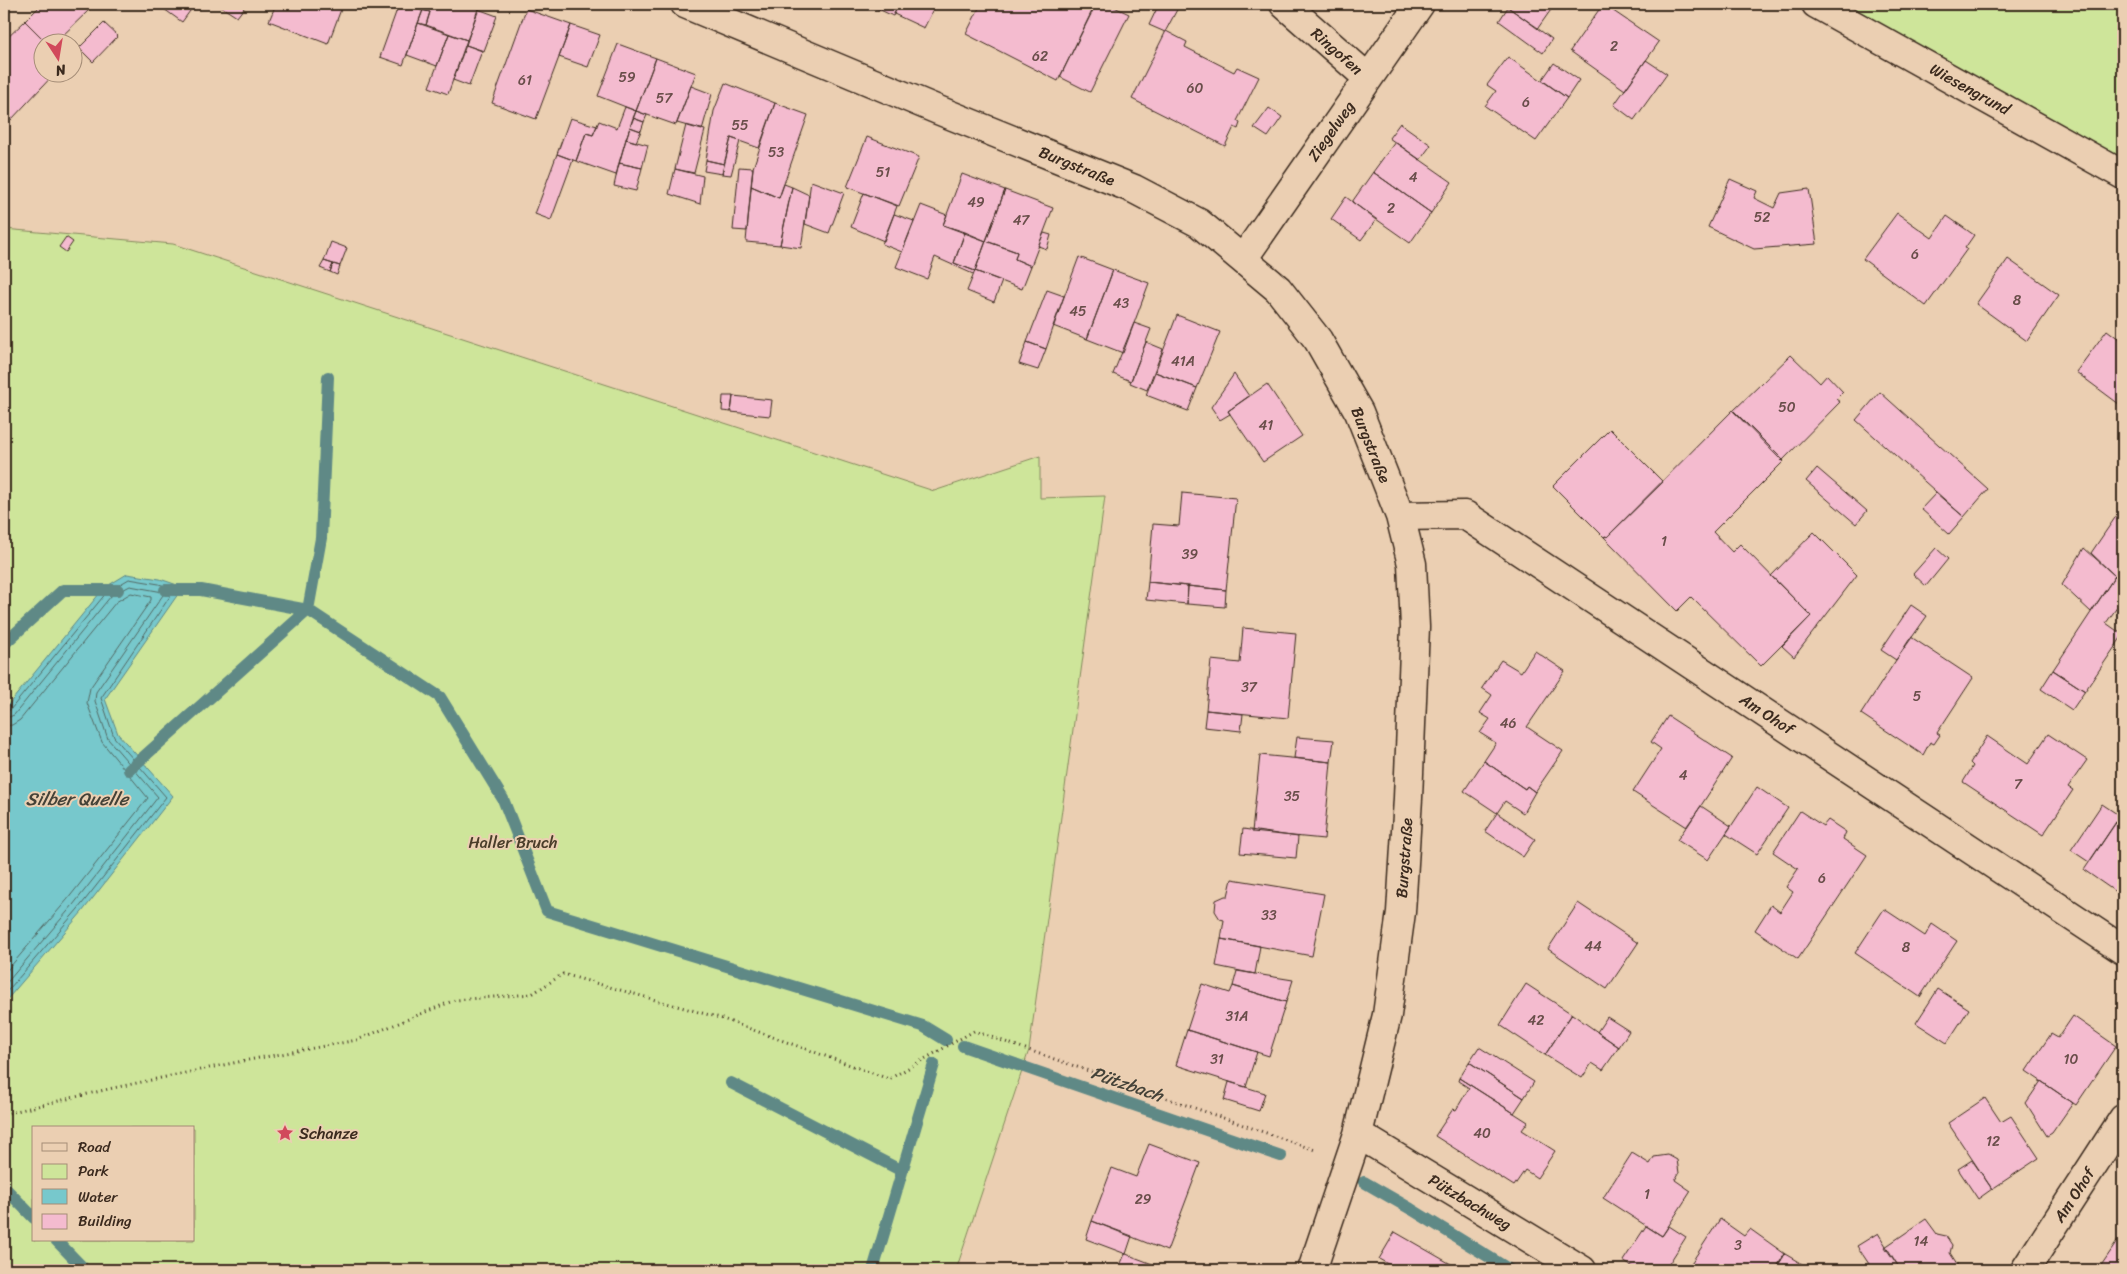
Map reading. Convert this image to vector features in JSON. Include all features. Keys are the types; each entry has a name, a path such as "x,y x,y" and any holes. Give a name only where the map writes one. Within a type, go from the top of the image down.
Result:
{"street":[{"name":"Burgstraße","path":"685,4 938,110 1134,189 1199,224 1243,258 1278,289 1318,340 1359,412 1400,516 1412,564 1415,627 1400,912 1388,1015 1350,1161 1312,1270"},
{"name":"Ringofen","path":"1284,4 1368,78"},
{"name":"Ziegelweg","path":"1243,258 1420,4"},
{"name":"Wiesengrund","path":"1816,4 2123,175"},
{"name":"Am Ohof","path":"1400,516 1465,515 2123,950"},
{"name":"Am Ohof","path":"2025,1270 2123,1119"},
{"name":"Pützbachweg","path":"1358,1134 1582,1270"}],"path":[{"path":"4,1114 225,1064 357,1040 455,1000 532,994 563,974 720,1018 889,1079 974,1031 1350,1161"}],"green space":[{"path":"1832,4 2123,4 2123,164"},
{"name":"Haller Bruch","path":"4,229 173,244 934,491 1040,456 1040,498 1105,496 1029,1050 956,1270 4,1270"}],"water":[{"name":"Silber Quelle","path":"127,574 160,579 183,587 105,699 118,734 173,796 82,912 4,1003 4,710 104,588"}],"building":[{"path":"42,4 85,4 90,9 66,32 36,32 25,21"},
{"path":"157,4 195,4 182,22"},
{"path":"221,4 247,4 237,17 220,6"},
{"path":"276,4 343,4 328,44 269,21"},
{"path":"399,4 423,10 403,65 380,57"},
{"path":"422,4 481,4 467,40 426,25 430,12 420,10"},
{"path":"868,4 899,4 893,16"},
{"path":"899,4 936,4 924,28 894,14"},
{"path":"981,4 1065,4 1069,6 1070,4 1076,4 1092,11 1058,81 966,34"},
{"path":"1096,4 1108,4 1129,14 1090,92 1060,77"},
{"path":"1159,4 1180,4 1165,32 1149,25"},
{"path":"1503,4 1555,4 1538,28"},
{"path":"1603,4 1659,42 1625,90 1570,51"},
{"path":"1508,7 1552,39 1543,53 1499,21"},
{"path":"478,9 497,16 484,51 466,45"},
{"path":"526,9 571,25 536,119 492,103"},
{"path":"423,10 430,12 426,25 418,23"},
{"path":"25,21 36,32 32,32 32,82 47,82 11,120 4,112 4,41"},
{"path":"104,23 118,36 93,62 82,51 82,45"},
{"path":"418,23 449,34 437,66 407,55"},
{"path":"571,25 600,35 588,67 559,57"},
{"path":"1166,31 1187,42 1185,47 1234,72 1237,67 1259,77 1237,121 1240,123 1238,129 1234,127 1225,146 1132,99"},
{"path":"449,34 467,40 448,94 429,87"},
{"path":"618,44 656,58 636,111 598,96"},
{"path":"466,45 482,51 469,86 453,80"},
{"path":"1508,57 1567,98 1536,141 1485,106 1496,91 1487,85"},
{"path":"656,58 696,73 676,125 636,111"},
{"path":"1646,60 1667,74 1634,120 1614,105"},
{"path":"1554,63 1579,80 1567,98 1542,80"},
{"path":"725,83 775,103 759,148 731,138 724,164 706,160 714,111"},
{"path":"691,86 712,94 702,130 677,123"},
{"path":"775,103 808,115 779,198 751,186 753,168"},
{"path":"625,107 636,111 616,175 576,161 586,133 593,135 599,121 617,128"},
{"path":"1269,108 1282,117 1268,137 1254,128"},
{"path":"636,111 647,115 644,122 633,118"},
{"path":"570,118 597,126 593,135 586,133 576,161 557,154"},
{"path":"633,118 644,122 641,131 630,127"},
{"path":"1400,123 1431,145 1420,160 1389,138"},
{"path":"686,125 705,130 694,173 675,169"},
{"path":"630,127 641,131 636,142 626,139"},
{"path":"867,137 919,157 899,206 847,187"},
{"path":"731,138 740,141 731,175 722,174"},
{"path":"626,139 648,145 642,168 619,163"},
{"path":"1395,142 1452,182 1431,213 1373,172"},
{"path":"557,154 573,160 551,220 535,214"},
{"path":"706,160 724,164 722,174 704,171"},
{"path":"619,163 642,168 636,191 614,186"},
{"path":"739,167 753,168 747,231 733,230"},
{"path":"675,169 703,176 700,204 669,194"},
{"path":"1373,172 1431,213 1410,243 1352,202"},
{"path":"962,174 1005,190 986,241 943,225"},
{"path":"1730,179 1757,191 1754,198 1774,208 1781,193 1809,189 1817,244 1754,249 1708,227"},
{"path":"811,181 844,193 829,233 805,224"},
{"path":"784,184 792,187 780,245 746,242 751,186 779,198"},
{"path":"792,187 809,195 801,248 780,245"},
{"path":"1005,190 1053,208 1031,266 1015,259 1017,252 986,241"},
{"path":"864,193 897,206 884,241 851,227"},
{"path":"1346,197 1376,220 1361,240 1331,219"},
{"path":"921,205 947,215 943,225 965,232 954,263 975,271 973,274 935,257 927,279 896,267"},
{"path":"1897,213 1932,238 1947,216 1974,235 1965,248 1967,249 1926,306 1863,259"},
{"path":"894,214 914,221 902,252 882,244"},
{"path":"965,232 986,241 975,271 954,263"},
{"path":"1044,233 1051,235 1047,249 1038,246"},
{"path":"66,237 73,242 66,252 59,247"},
{"path":"986,241 1017,252 1015,259 1031,266 1022,289 975,271"},
{"path":"331,242 347,248 340,266 324,261"},
{"path":"1079,257 1113,270 1087,339 1053,326"},
{"path":"2008,259 2059,295 2027,341 1976,304"},
{"path":"324,261 333,264 330,272 320,268"},
{"path":"333,264 340,266 337,275 330,272"},
{"path":"1113,270 1149,283 1123,353 1087,339"},
{"path":"975,271 1002,281 994,302 967,291"},
{"path":"1047,290 1064,296 1046,349 1027,342"},
{"path":"1177,315 1220,332 1197,388 1155,372"},
{"path":"1134,323 1151,329 1131,381 1113,374"},
{"path":"2107,330 2123,342 2123,407 2076,372"},
{"path":"1027,342 1046,349 1038,370 1019,364"},
{"path":"1146,342 1163,349 1147,390 1130,383"},
{"path":"1791,355 1820,383 1827,375 1843,392 1836,399 1840,402 1782,461 1733,411"},
{"path":"1155,372 1197,388 1188,411 1146,395"},
{"path":"1234,374 1249,396 1228,411 1230,414 1220,420 1211,407"},
{"path":"1267,384 1302,436 1263,462 1228,411"},
{"path":"1880,392 1988,489 1964,517 1856,420"},
{"path":"723,396 733,396 731,412 722,411"},
{"path":"733,396 772,400 770,416 731,412"},
{"path":"1733,410 1784,461 1713,532 1732,552 1740,544 1811,616 1761,666 1691,597 1677,611 1604,537 1607,537"},
{"path":"1610,429 1663,482 1607,537 1604,537 1553,486"},
{"path":"1817,468 1867,511 1856,524 1806,481"},
{"path":"1182,493 1236,498 1226,590 1148,582 1153,524 1179,526"},
{"path":"1936,493 1964,517 1949,534 1921,509"},
{"path":"2121,509 2123,510 2123,564 2115,576 2091,553"},
{"path":"1814,532 1857,575 1794,657 1782,646 1811,616 1771,576"},
{"path":"1936,548 1948,559 1926,586 1913,574"},
{"path":"2084,548 2115,576 2091,612 2062,585"},
{"path":"2123,564 2123,599 2106,623 2123,635 2085,691 2053,670"},
{"path":"1148,582 1188,586 1187,604 1146,600"},
{"path":"1188,586 1226,590 1225,607 1187,604"},
{"path":"1911,605 1927,616 1896,660 1881,650"},
{"path":"1243,628 1296,633 1288,718 1206,710 1211,660 1240,663"},
{"path":"1911,637 1973,678 1937,733 1940,735 1934,744 1930,742 1923,755 1861,714"},
{"path":"1535,651 1565,671 1527,727 1563,751 1535,792 1527,786 1525,789 1484,761 1496,743 1480,733 1490,719 1480,713 1492,695 1482,688 1501,660 1521,672"},
{"path":"2053,670 2085,691 2072,710 2041,689"},
{"path":"1206,710 1243,714 1241,731 1204,727"},
{"path":"1668,716 1732,758 1687,827 1633,792 1661,749 1651,742"},
{"path":"2048,734 2087,760 2068,787 2073,790 2043,835 1963,782 1973,766 1970,763 1987,736 2028,764"},
{"path":"1297,737 1334,740 1331,762 1294,758"},
{"path":"1260,755 1331,762 1324,839 1252,832"},
{"path":"1484,761 1525,789 1527,786 1535,792 1523,813 1505,801 1497,813 1464,791"},
{"path":"1757,787 1788,808 1757,854 1726,834"},
{"path":"2102,804 2120,816 2089,862 2071,850"},
{"path":"1701,806 1731,826 1708,860 1677,840"},
{"path":"1800,811 1823,826 1828,820 1846,832 1843,839 1867,855 1798,959 1755,930 1771,905 1780,912 1793,892 1786,887 1798,869 1773,852"},
{"path":"2123,812 2123,897 2084,870"},
{"path":"1497,813 1535,839 1523,857 1485,831"},
{"path":"1243,829 1298,837 1296,858 1240,853"},
{"path":"1232,879 1324,894 1312,956 1221,939 1224,920 1220,919 1215,911 1216,900 1228,896"},
{"path":"1578,903 1638,943 1607,989 1548,949"},
{"path":"1884,909 1925,936 1932,924 1957,941 1920,997 1855,953"},
{"path":"1221,939 1260,946 1255,974 1216,966"},
{"path":"1237,971 1293,980 1286,1002 1233,986"},
{"path":"1202,984 1230,993 1233,986 1286,1002 1269,1056 1187,1030"},
{"path":"1526,984 1572,1014 1545,1055 1500,1025"},
{"path":"1938,989 1969,1009 1947,1043 1916,1023"},
{"path":"1572,1014 1619,1047 1603,1070 1592,1063 1582,1078 1545,1055"},
{"path":"2073,1016 2116,1046 2076,1105 2026,1071 2051,1034 2058,1038"},
{"path":"1607,1017 1629,1031 1619,1047 1597,1032"},
{"path":"1187,1030 1257,1052 1246,1087 1176,1065"},
{"path":"1479,1047 1534,1082 1524,1098 1469,1062"},
{"path":"1469,1062 1524,1098 1514,1113 1459,1078"},
{"path":"1459,1078 1528,1122 1522,1130 1555,1151 1537,1178 1525,1170 1514,1186 1435,1136 1453,1109 1456,1110 1469,1088 1458,1081"},
{"path":"2041,1081 2073,1103 2052,1133 2047,1136 2026,1103"},
{"path":"1229,1082 1265,1093 1259,1111 1224,1100"},
{"path":"1985,1098 2001,1122 2011,1116 2039,1158 1992,1189 1948,1123"},
{"path":"1149,1144 1200,1163 1167,1251 1092,1221 1112,1168 1136,1177"},
{"path":"1632,1153 1650,1164 1654,1157 1668,1155 1677,1160 1679,1173 1675,1180 1691,1191 1662,1236 1603,1198"},
{"path":"1972,1160 1992,1189 1978,1199 1958,1169"},
{"path":"1720,1219 1744,1236 1750,1229 1785,1254 1775,1270 1691,1270 1688,1268"},
{"path":"1926,1219 1937,1234 1946,1236 1952,1245 1950,1253 1961,1270 1901,1270 1885,1247"},
{"path":"1092,1221 1132,1236 1126,1254 1086,1239"},
{"path":"1646,1226 1662,1236 1669,1226 1686,1237 1665,1270 1637,1270 1623,1261"},
{"path":"1395,1232 1461,1270 1398,1270 1379,1259"},
{"path":"1878,1233 1899,1270 1873,1270 1857,1246"},
{"path":"2123,1233 2123,1270 2098,1270"},
{"path":"1126,1254 1168,1270 1118,1270"},
{"path":"1785,1254 1802,1264 1798,1270 1775,1270"}],"waterway":[{"path":"129,770 308,610 321,538 328,377"},
{"path":"4,644 63,590 118,590"},
{"path":"165,590 201,590 308,610 440,697 503,799 547,911 923,1026 946,1040"},
{"name":"Pützbach","path":"963,1046 1281,1156"},
{"path":"873,1270 934,1064"},
{"path":"731,1083 902,1171"},
{"name":"Pützbach","path":"1364,1182 1510,1270"},
{"path":"4,1187 32,1216"},
{"path":"58,1242 85,1270"}],"place":[{"name":"Schanze","path":"285,1133"}]}
